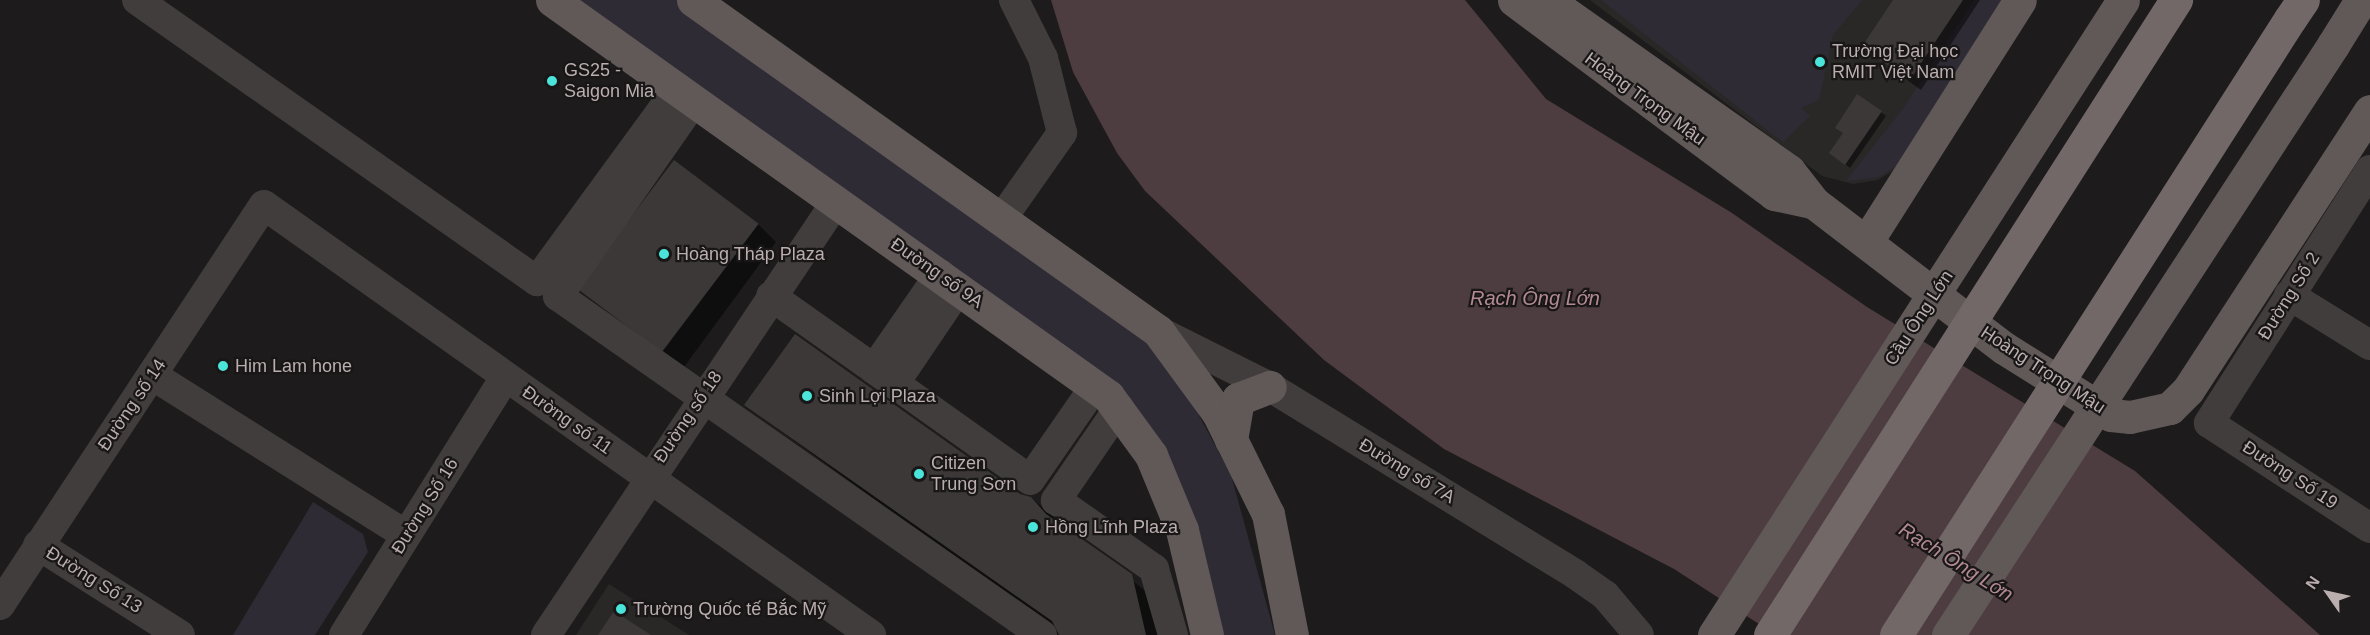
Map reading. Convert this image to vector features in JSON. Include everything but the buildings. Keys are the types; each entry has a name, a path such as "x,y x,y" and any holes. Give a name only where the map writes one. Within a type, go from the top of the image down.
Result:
{"highway":[{"path":"1770,635 2176,0"},
{"path":"1896,635 2296,9"}],"main road":[{"name":"Đường số 9A","path":"552,0 949,281 1095,387 1119,408 1151,455 1182,530 1207,635"},
{"path":"693,0 1003,217 1158,331 1218,413 1268,514 1292,635"},
{"name":"Hoàng Trọng Mậu","path":"1515,0 1774,194 1813,202"},
{"name":"Hoàng Trọng Mậu","path":"1547,0 1790,171 1813,202 1867,241 2004,348 2111,415 2149,414 2170,408 2188,390 2370,111"},
{"path":"1867,241 2020,0"},
{"name":"Cầu Ông Lớn","path":"1714,635 2123,0"},
{"path":"1948,635 2361,0"},
{"path":"1231,440 1238,399 1270,387"}],"street":[{"path":"114,0 174,43"},
{"path":"137,0 537,281 686,94"},
{"path":"1003,217 1062,133 1043,58 1014,0"},
{"path":"686,94 558,296 704,393 1042,635"},
{"name":"Đường Số 2","path":"2209,423 2370,170"},
{"name":"Đường số 18","path":"546,635 647,476 836,202"},
{"name":"Đường số 14","path":"5,588 38,545 264,205"},
{"name":"Đường số 11","path":"264,205 872,635"},
{"path":"884,376 949,281"},
{"path":"2289,295 2370,345"},
{"path":"771,296 1030,480 1095,387"},
{"name":"Đường số 7A","path":"1158,331 1270,387 1575,574 1605,595 1637,634"},
{"path":"152,375 406,535"},
{"name":"Đường Số 16","path":"344,635 505,376"},
{"path":"1119,408 1056,500 1154,569 1166,600 1173,635"},
{"name":"Đường Số 19","path":"2209,423 2370,528"},
{"name":"Đường Số 13","path":"38,545 180,635"},
{"path":"1166,600 1197,592"}],"shaded area":[{"path":"571,0 677,0 1147,341 1181,382 1231,475 1275,635 1216,635 1155,441"},
{"name":"Trường Đại học RMIT Việt Nam","path":"1590,0 2009,0 1903,165 1878,180 1853,184 1822,176"},
{"path":"1601,0 1862,0 1833,35 1819,100 1801,108 1810,116 1783,142"},
{"path":"1974,0 2006,0 1901,163 1879,177 1846,181 1902,110"},
{"path":"313,502 363,534 368,552 315,635 233,635"},
{"name":"Trường Quốc tế Bắc Mỹ","path":"609,584 689,635 576,635"}],"water":[{"name":"Rạch Ông Lớn","path":"1051,0 1465,0 1546,99 1732,213 1867,307 2135,471 2320,635 1776,635 1674,569 1444,449 1324,360 1145,191 1117,153 1073,72"}],"place":[{"name":"Trường Đại học RMIT Việt Nam","path":"1820,62"},
{"name":"GS25 - Saigon Mia","path":"552,81"},
{"name":"Hoàng Tháp Plaza","path":"664,254"},
{"name":"Him Lam hone","path":"223,366"},
{"name":"Sinh Lợi Plaza","path":"807,396"},
{"name":"Citizen Trung Sơn","path":"919,474"},
{"name":"Hồng Lĩnh Plaza","path":"1033,527"},
{"name":"Trường Quốc tế Bắc Mỹ","path":"621,609"}]}
